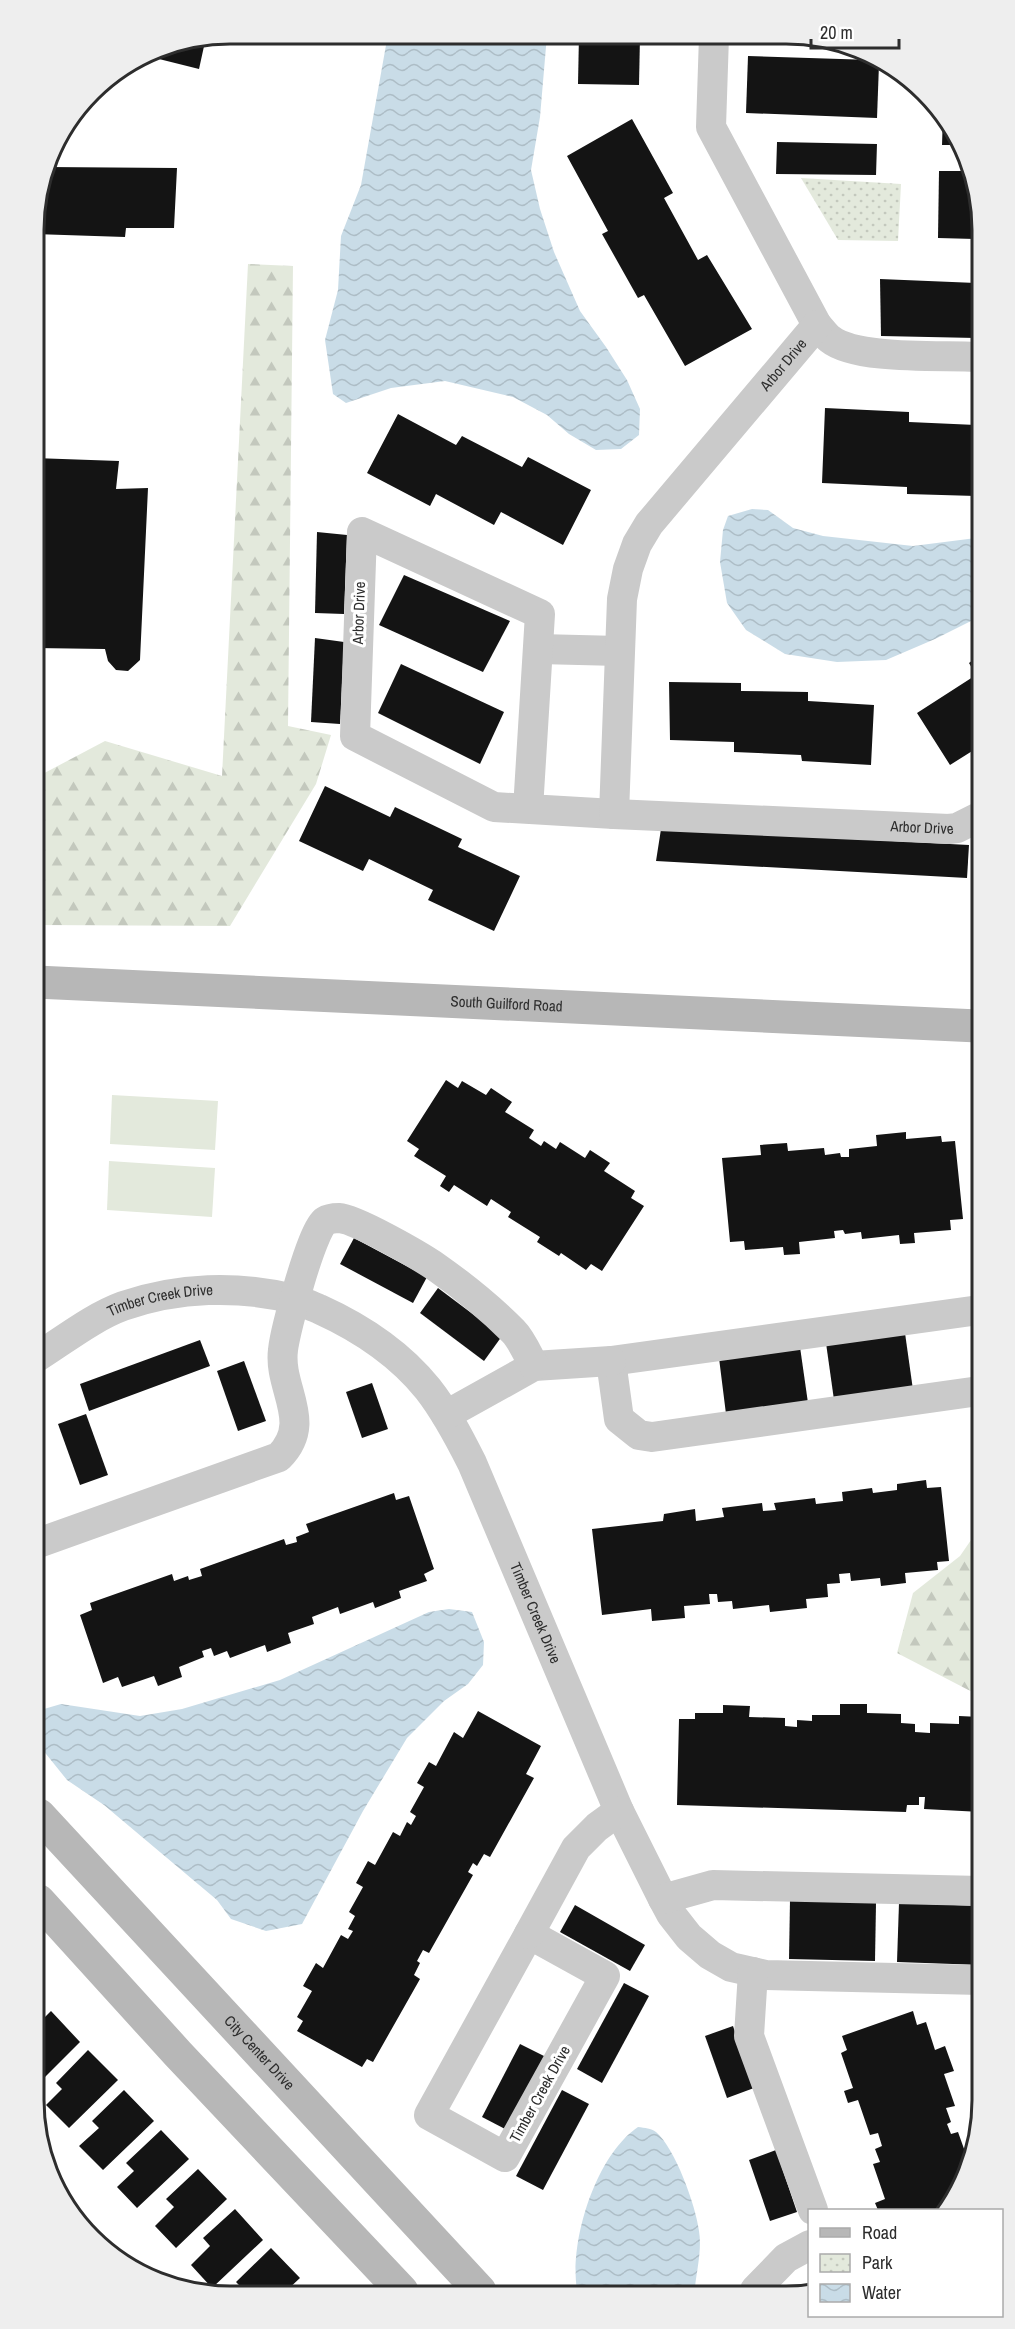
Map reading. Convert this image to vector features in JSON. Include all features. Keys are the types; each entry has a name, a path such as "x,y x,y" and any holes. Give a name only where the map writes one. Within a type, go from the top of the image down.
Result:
{"street":[{"name":"Arbor Drive","path":"714,44 711,127 818,325 830,339 841,345 871,353 972,357"},
{"name":"Arbor Drive","path":"614,814 622,599 628,569 637,544 667,501 818,325"},
{"name":"Arbor Drive","path":"528,809 540,614 362,532 355,736 494,807 528,809 614,814 950,830 972,821"},
{"path":"539,649 619,651"},
{"name":"South Guilford Road","path":"44,982 972,1026"},
{"path":"44,1541 279,1457 288,1448 293,1436 295,1417 283,1366 282,1349 305,1262 320,1227 326,1220 339,1218 357,1224 435,1266 467,1290 515,1333 534,1366"},
{"name":"Timber Creek Drive","path":"44,1352 121,1306 158,1296 204,1289 258,1293 296,1299 346,1321 395,1354 428,1389 446,1415 472,1464 619,1810 671,1914 689,1937 710,1955 731,1967 766,1975 971,1980"},
{"path":"446,1415 534,1366 611,1361 971,1311"},
{"path":"611,1361 619,1419 639,1435 652,1437 971,1392"},
{"name":"Timber Creek Drive","path":"529,1934 605,1976 505,2157 429,2115 576,1848 597,1827 619,1810"},
{"name":"City Center Drive","path":"44,1820 475,2286"},
{"path":"663,1899 713,1885 971,1891"},
{"path":"44,1907 178,2054 397,2286"},
{"path":"753,1972 749,2036 812,2209"},
{"path":"759,2286 786,2258 808,2246"}],"green space":[{"path":"801,178 901,184 898,241 838,240"},
{"path":"248,264 293,266 288,726 331,735 316,784 230,926 44,925 44,773 105,741 222,776"},
{"path":"112,1095 218,1101 215,1150 110,1144"},
{"path":"109,1161 215,1168 212,1217 107,1210"},
{"path":"971,1540 971,1691 897,1653 913,1593 960,1556"}],"water":[{"path":"386,44 546,44 540,117 531,170 540,209 554,252 580,311 627,380 640,409 639,435 621,449 596,450 569,434 547,415 513,397 445,381 391,388 346,403 333,394 325,340 338,290 341,236 361,185"},
{"path":"752,509 768,510 793,528 823,536 913,546 972,539 972,621 886,660 837,662 785,654 746,630 727,603 720,562 723,530 728,516"},
{"path":"449,1609 472,1612 484,1642 483,1665 468,1684 444,1701 407,1738 363,1811 302,1924 266,1931 231,1919 217,1900 104,1805 67,1780 44,1751 44,1709 61,1704 140,1716 182,1709 280,1680 429,1612"},
{"path":"638,2127 648,2128 663,2140 677,2164 689,2193 700,2238 695,2286 577,2286 577,2248 589,2201 598,2178 623,2140"}],"building":[{"path":"579,44 640,44 639,85 578,84"},
{"path":"204,45 199,69 157,58 169,53"},
{"path":"748,56 861,60 879,69 877,118 746,113"},
{"path":"632,119 673,193 664,198 698,260 707,255 752,329 685,366 644,295 638,298 602,234 608,231 567,156"},
{"path":"943,130 951,145 942,145"},
{"path":"777,142 877,144 876,175 776,174"},
{"path":"55,167 177,168 174,228 126,228 125,237 44,234 45,205"},
{"path":"939,171 962,171 970,205 972,239 938,238"},
{"path":"880,279 972,283 972,338 881,336"},
{"path":"825,408 909,412 909,422 972,425 972,496 907,494 907,487 822,483"},
{"path":"398,414 456,445 462,436 522,467 528,457 591,490 563,545 501,512 494,525 436,494 430,506 367,473"},
{"path":"44,458 119,461 116,489 148,488 140,660 128,671 116,670 108,661 105,649 44,648"},
{"path":"317,532 347,535 344,614 315,613"},
{"path":"404,575 510,621 483,672 379,625"},
{"path":"315,638 344,642 340,724 311,722"},
{"path":"401,664 504,712 480,764 378,713"},
{"path":"972,678 972,751 950,765 917,713"},
{"path":"669,682 741,683 741,691 808,692 808,701 874,705 871,765 802,761 801,755 734,752 734,742 670,740"},
{"path":"325,786 390,817 395,807 462,839 458,847 520,876 494,931 428,900 433,890 369,859 363,871 299,841"},
{"path":"661,829 969,845 967,878 656,861"},
{"path":"446,1080 458,1088 462,1081 486,1095 491,1088 512,1102 505,1112 534,1130 529,1138 541,1146 544,1141 556,1149 560,1142 585,1158 590,1150 610,1163 604,1171 635,1191 631,1198 644,1206 602,1271 591,1264 586,1270 561,1253 559,1256 537,1242 540,1237 508,1217 511,1212 491,1199 487,1206 454,1185 449,1192 440,1186 446,1176 414,1156 419,1149 407,1141"},
{"path":"906,1132 906,1139 941,1136 942,1142 955,1141 963,1219 950,1220 951,1230 914,1233 915,1243 900,1244 899,1235 862,1239 861,1232 845,1234 843,1230 834,1231 835,1238 799,1242 800,1254 784,1255 783,1247 745,1250 744,1241 730,1242 722,1158 761,1155 760,1145 787,1143 788,1151 824,1148 825,1155 840,1153 841,1157 849,1157 849,1149 877,1146 876,1135"},
{"path":"354,1238 427,1277 413,1303 340,1264"},
{"path":"438,1288 502,1336 484,1361 420,1313"},
{"path":"905,1333 913,1390 834,1400 826,1343"},
{"path":"200,1340 210,1366 89,1411 80,1384"},
{"path":"800,1347 808,1403 726,1414 719,1358"},
{"path":"244,1361 266,1421 238,1431 217,1371"},
{"path":"372,1383 388,1429 362,1438 346,1392"},
{"path":"86,1414 108,1475 80,1485 58,1424"},
{"path":"926,1480 927,1488 941,1487 949,1561 937,1562 938,1570 905,1573 906,1583 881,1586 880,1578 851,1581 850,1573 839,1574 840,1583 827,1584 828,1597 806,1599 807,1608 770,1612 769,1605 733,1609 732,1601 718,1602 717,1594 709,1594 710,1604 684,1606 685,1618 652,1621 651,1609 602,1615 592,1529 663,1521 664,1514 695,1509 696,1521 724,1517 722,1508 762,1503 763,1511 776,1510 774,1503 815,1498 816,1504 843,1501 842,1492 872,1488 873,1493 897,1490 897,1484"},
{"path":"394,1493 396,1500 409,1496 434,1569 424,1574 427,1581 399,1591 401,1598 375,1608 373,1602 340,1614 338,1607 312,1617 314,1624 288,1633 291,1643 267,1652 265,1645 230,1658 227,1651 214,1656 211,1648 202,1651 204,1657 179,1667 182,1677 158,1686 154,1676 122,1687 118,1677 103,1683 80,1615 92,1610 90,1603 172,1574 174,1581 188,1576 189,1580 202,1576 200,1569 284,1539 286,1545 297,1542 296,1537 309,1532 306,1524"},
{"path":"840,1704 867,1704 867,1713 901,1714 901,1723 915,1724 915,1732 930,1733 930,1723 959,1724 959,1716 971,1717 971,1811 924,1809 925,1797 919,1797 919,1805 907,1805 906,1812 677,1805 679,1719 695,1719 695,1713 723,1713 723,1705 750,1706 749,1717 785,1718 785,1726 797,1727 797,1720 812,1721 812,1715 840,1715"},
{"path":"478,1711 541,1746 526,1774 534,1778 490,1857 484,1854 477,1866 473,1863 468,1872 473,1875 429,1953 423,1950 417,1961 420,1963 414,1975 420,1979 373,2062 367,2059 362,2067 297,2031 303,2021 297,2017 312,1991 303,1986 316,1963 323,1968 341,1935 348,1939 353,1931 348,1929 355,1916 349,1912 363,1887 356,1883 368,1861 375,1865 393,1832 400,1836 407,1822 411,1825 416,1816 410,1812 424,1787 417,1783 429,1762 436,1766 454,1732 463,1738"},
{"path":"790,1900 876,1903 875,1961 789,1959"},
{"path":"899,1903 971,1906 971,1965 897,1962"},
{"path":"575,1905 645,1945 630,1971 560,1932"},
{"path":"624,1983 649,1996 602,2083 577,2069"},
{"path":"51,2011 80,2042 44,2078 44,2018"},
{"path":"913,2011 917,2025 926,2022 935,2050 945,2046 954,2071 944,2074 955,2106 946,2108 951,2122 947,2124 951,2134 958,2132 964,2150 952,2182 935,2209 878,2209 875,2203 885,2199 873,2164 880,2162 875,2149 882,2146 878,2133 870,2135 858,2100 848,2103 844,2091 853,2088 841,2053 847,2050 842,2036"},
{"path":"733,2026 754,2088 727,2098 705,2036"},
{"path":"520,2044 546,2057 507,2130 482,2117"},
{"path":"88,2050 118,2080 69,2128 46,2105 62,2089 56,2083"},
{"path":"124,2090 154,2121 103,2170 79,2146 99,2128 92,2121"},
{"path":"562,2090 589,2104 543,2190 516,2176"},
{"path":"161,2130 189,2159 137,2208 117,2187 134,2171 126,2163"},
{"path":"776,2150 797,2212 770,2221 749,2160"},
{"path":"198,2169 227,2199 176,2248 155,2226 174,2207 166,2199"},
{"path":"235,2209 263,2240 215,2285 208,2284 191,2265 210,2246 203,2238"},
{"path":"271,2248 300,2278 291,2286 240,2286 236,2282"}]}
